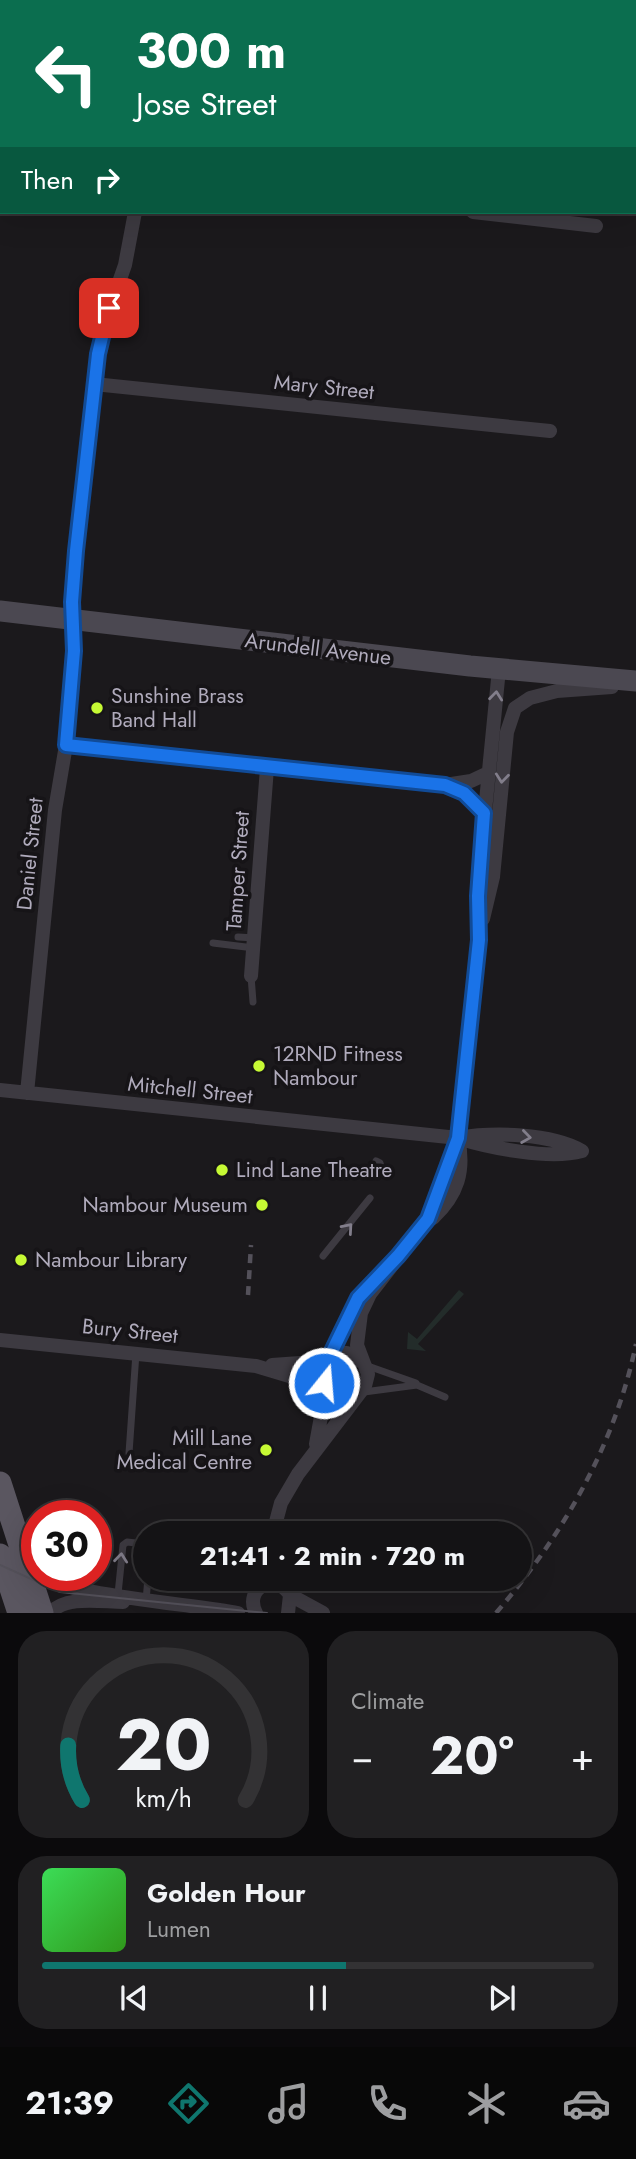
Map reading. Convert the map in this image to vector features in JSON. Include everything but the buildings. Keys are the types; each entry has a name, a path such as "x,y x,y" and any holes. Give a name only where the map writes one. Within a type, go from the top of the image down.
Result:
{"main road":[{"name":"Arundell Avenue","path":"0,611 499,669 636,681"},
{"path":"0,1483 19,1613"},
{"path":"0,1548 15,1555 15,1573"},
{"path":"0,1555 40,1609"}],"street":[{"name":"Daniel Street","path":"27,1093 55,810 66,745 74,651 73,582 94,384 103,328 125,265 135,214"},
{"path":"491,214 596,226"},
{"name":"Mary Street","path":"94,384 550,431"},
{"path":"315,1449 326,1388 322,1374 358,1298 418,1233 434,1207 458,1138 480,927 478,896 484,813 499,669"},
{"path":"480,927 491,889 507,732 515,708 530,698 557,691 611,687 636,681"},
{"path":"66,745 445,785 471,781 488,773"},
{"name":"Tamper Street","path":"251,976 267,768"},
{"path":"445,785 464,793 484,813"},
{"name":"Mitchell Street","path":"0,1090 458,1138 488,1134 517,1136 562,1143 588,1152"},
{"path":"277,1521 281,1503 315,1449 359,1394 368,1378 356,1345 361,1313 370,1294 398,1256"},
{"name":"Bury Street","path":"0,1340 256,1366 329,1360"},
{"path":"329,1360 340,1354 351,1354 364,1364"},
{"name":"Bury Street","path":"256,1366 326,1388"},
{"path":"326,1388 341,1398 359,1394"},
{"path":"45,1591 40,1609 68,1602 151,1601"},
{"path":"102,1591 238,1613"},
{"path":"197,1608 241,1600 252,1591"},
{"path":"256,1591 252,1603 256,1613"},
{"path":"287,1591 288,1613"},
{"path":"291,1591 323,1613"}],"lane":[{"path":"238,937 255,943"},
{"path":"213,943 255,943"},
{"path":"251,976 253,1002"},
{"path":"376,1161 383,1170"},
{"path":"323,1256 370,1198"},
{"path":"129,1452 136,1353"},
{"path":"364,1364 430,1388 445,1397"},
{"path":"359,1394 399,1386 430,1388"},
{"path":"118,1594 123,1545 133,1543"},
{"path":"150,1591 151,1601"}],"shaded area":[{"path":"459,1290 464,1294 418,1344 426,1351 407,1349 408,1332 417,1339"}],"tram line":[{"path":"0,1565 60,1592 267,1613"}],"railway":[{"path":"248,1295 251,1245"},
{"path":"496,1613 543,1552 583,1487 615,1418 636,1344"}],"place":[{"name":"Sunshine Brass Band Hall","path":"97,708"},
{"name":"12RND Fitness Nambour","path":"259,1066"},
{"name":"Lind Lane Theatre","path":"222,1170"},
{"name":"Nambour Museum","path":"262,1205"},
{"name":"Nambour Library","path":"21,1260"},
{"name":"Mill Lane Medical Centre","path":"266,1450"}],"route":[{"path":"109,308 98,354 76,551 72,602 75,638 66,745 445,785 464,793 484,813 478,896 479,940 458,1138 440,1193 428,1219 358,1298 348,1315 331,1359 323,1370 324,1383"}]}
